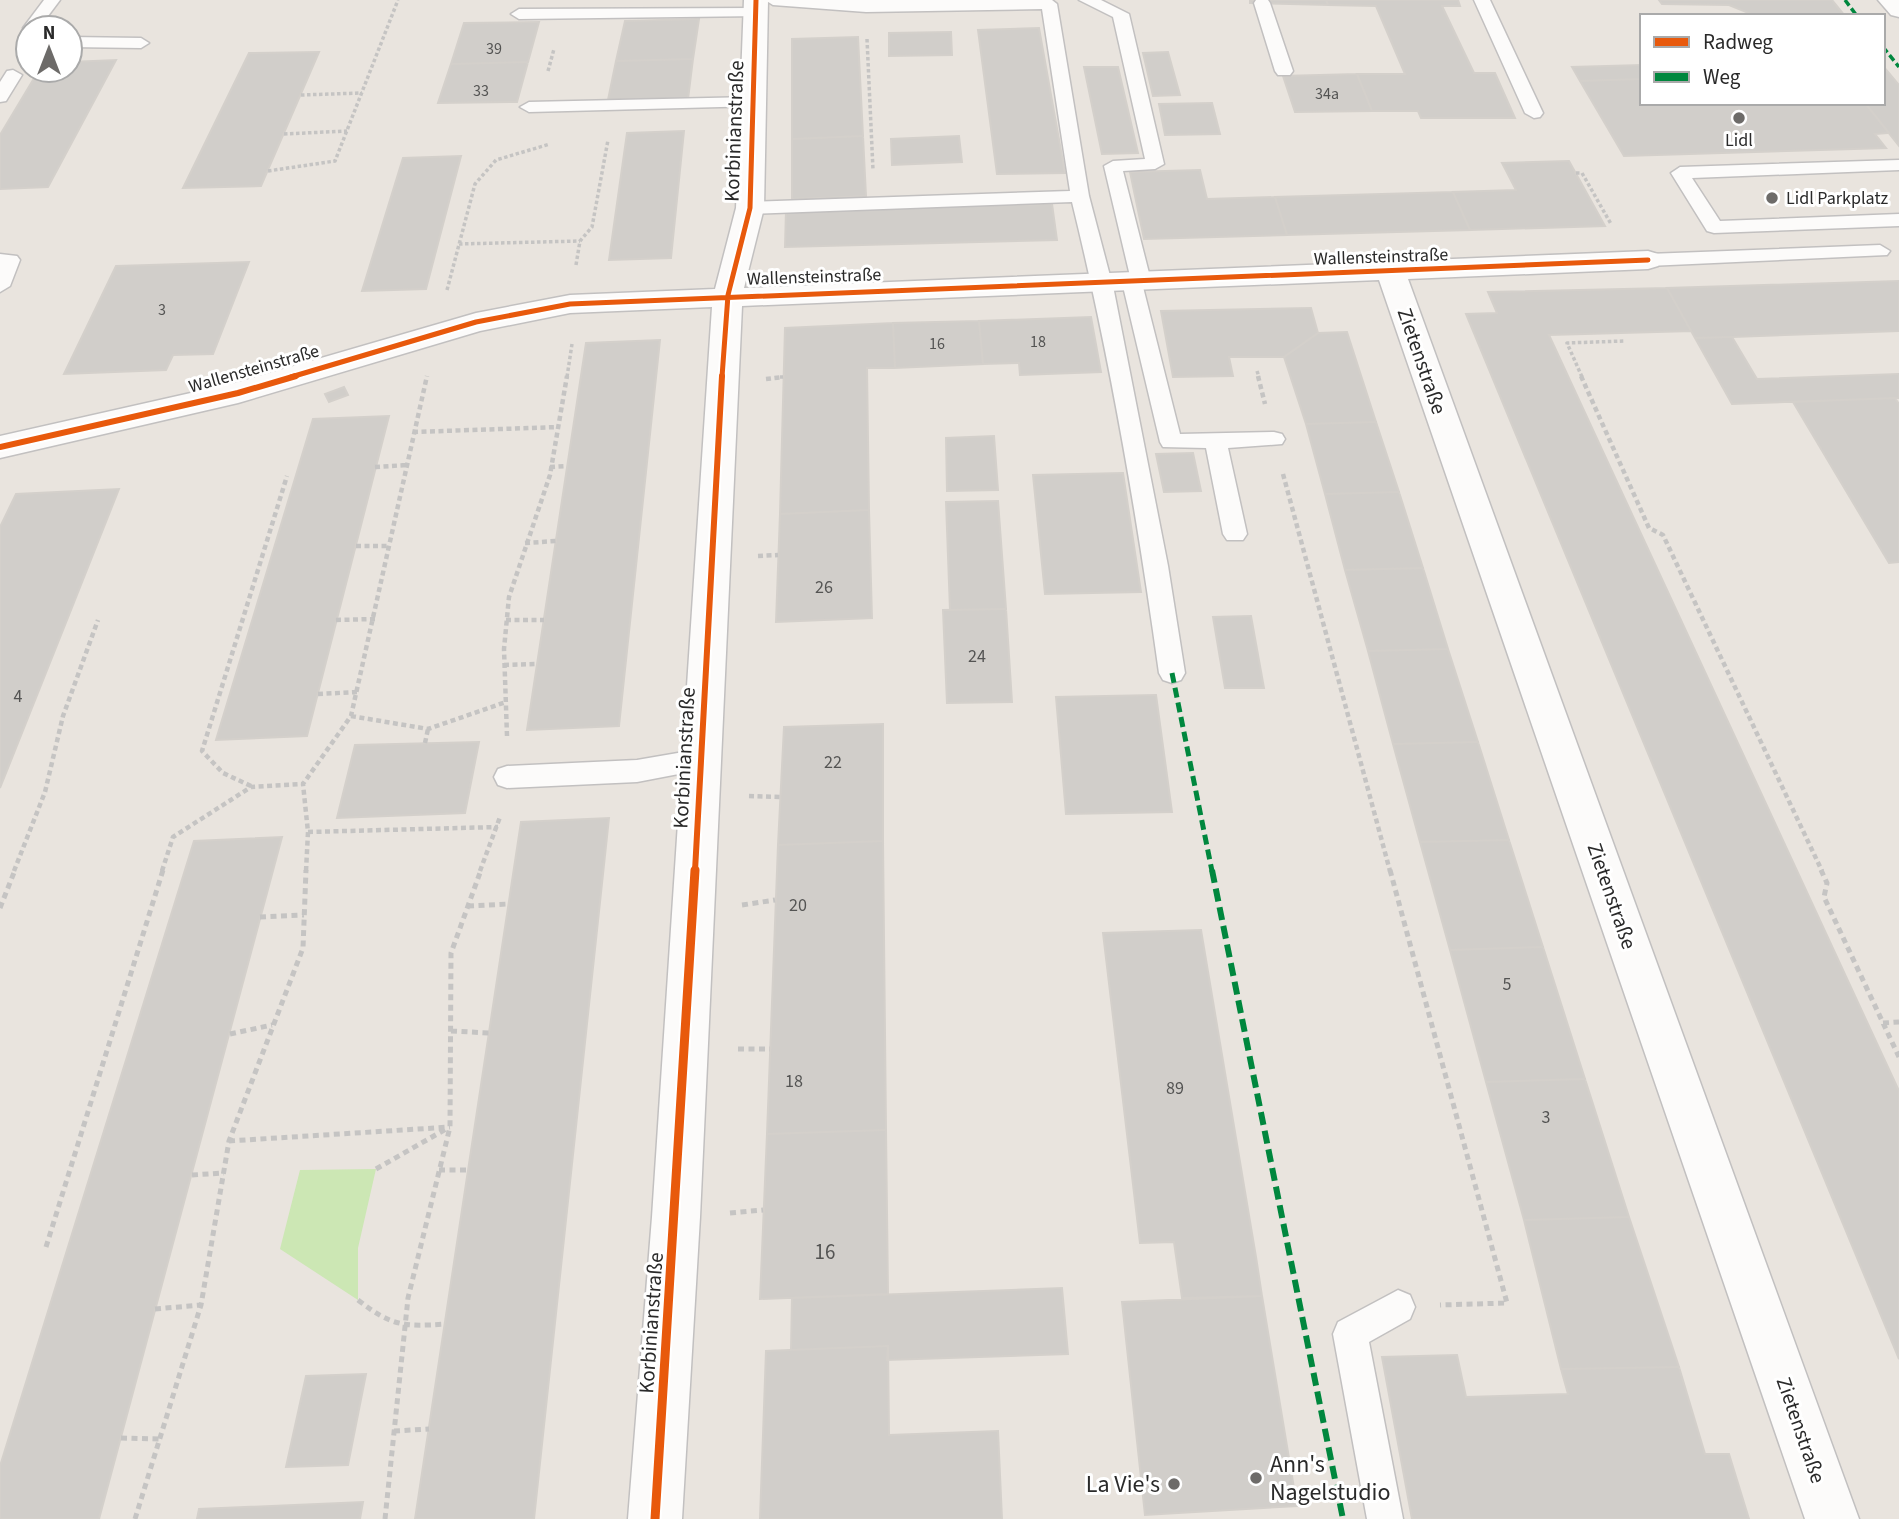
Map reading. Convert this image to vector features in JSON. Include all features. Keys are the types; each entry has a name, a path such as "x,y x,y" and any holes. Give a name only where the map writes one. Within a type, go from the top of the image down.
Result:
{"street":[{"path":"1890,0 1899,10"},
{"name":"Korbinianstraße","path":"655,1519 676,1217 728,295 750,208 753,102 761,4"},
{"name":"Wallensteinstraße","path":"0,447 238,393 437,332 509,314 574,304 728,295 1391,273 1639,260"},
{"name":"Zietenstraße","path":"1391,273 1832,1519"}],"lane":[{"path":"41,14 52,0"},
{"path":"1087,0 1121,14 1155,164 1114,166 1171,442 1274,439"},
{"path":"1482,0 1534,113"},
{"path":"519,15 761,4 866,7 1053,2 1080,196 1102,282 1154,552 1172,673"},
{"path":"1262,3 1284,71"},
{"path":"84,42 141,43"},
{"path":"0,97 13,75"},
{"path":"534,107 753,102"},
{"path":"1733,257 1680,173 1899,166"},
{"path":"750,208 1080,196"},
{"path":"1714,227 1899,220"},
{"path":"1639,260 1880,251"},
{"path":"0,260 10,260 0,286"},
{"path":"1216,441 1235,534"},
{"path":"507,777 637,771 701,760"},
{"path":"1385,1519 1350,1334 1398,1307"}],"path":[{"path":"268,171 335,161 398,0"},
{"path":"866,7 874,204"},
{"path":"534,107 563,14"},
{"path":"859,65 868,65"},
{"path":"301,95 362,93"},
{"path":"861,109 870,108"},
{"path":"385,1519 408,1298 450,1127 451,953 498,827 507,777 504,665 506,620 518,559 537,517 559,427 580,241 592,227 610,130"},
{"path":"284,134 346,131"},
{"path":"135,1519 201,1305 229,1141 303,948 308,832 303,784 351,716 375,619 413,432 475,184 496,160 558,142"},
{"path":"1576,173 1582,173 1639,260"},
{"path":"459,244 580,241"},
{"path":"1624,341 1567,343 1648,528 1663,535 1827,883 1824,897 1899,1056"},
{"path":"1257,371 1507,1303 1398,1307"},
{"path":"413,432 559,427"},
{"path":"376,467 407,465"},
{"path":"550,467 567,466"},
{"path":"251,787 223,773 202,751 287,476"},
{"path":"525,543 556,541"},
{"path":"355,546 390,546"},
{"path":"336,620 375,619"},
{"path":"0,908 45,792 63,716 98,620"},
{"path":"506,620 544,620"},
{"path":"504,665 537,664"},
{"path":"318,694 357,692"},
{"path":"351,716 428,729 506,702"},
{"path":"425,743 428,729"},
{"path":"46,1247 173,837 251,787 303,784"},
{"path":"308,832 498,827"},
{"path":"468,906 508,904"},
{"path":"260,917 304,915"},
{"path":"1883,1023 1899,1023"},
{"path":"230,1034 273,1025"},
{"path":"451,1031 489,1033"},
{"path":"229,1141 450,1127"},
{"path":"376,1169 450,1127"},
{"path":"439,1170 468,1170"},
{"path":"192,1175 224,1173"},
{"path":"358,1300 387,1324 445,1324"},
{"path":"155,1309 201,1305"},
{"path":"394,1431 429,1429"},
{"path":"121,1438 159,1439"}],"green space":[{"path":"376,1169 358,1248 358,1300 280,1249 300,1170"}],"building":[{"path":"1250,0 1326,0 1328,5 1250,3"},
{"path":"1326,0 1458,0 1460,6 1442,6 1474,73 1495,73 1515,118 1421,118 1418,111 1372,111 1357,74 1405,74 1376,6 1328,5"},
{"path":"1659,0 1832,0 1843,14 1751,14 1729,5 1662,4"},
{"path":"699,19 693,59 616,61 625,21"},
{"path":"539,22 528,62 451,64 464,23"},
{"path":"1039,28 1065,173 997,174 978,30"},
{"path":"951,32 952,55 889,56 889,33"},
{"path":"858,37 863,136 792,139 792,39"},
{"path":"319,52 261,186 183,188 249,53"},
{"path":"1168,52 1180,95 1153,96 1143,53"},
{"path":"693,59 688,99 608,100 616,61"},
{"path":"116,60 48,187 0,189 0,135 31,84 84,84 84,61"},
{"path":"528,62 517,102 438,103 451,64"},
{"path":"1640,65 1640,79 1580,81 1572,67"},
{"path":"1084,67 1118,67 1138,153 1102,154"},
{"path":"1885,68 1899,85 1899,146 1867,105 1885,105"},
{"path":"1357,74 1372,111 1295,112 1283,76"},
{"name":"Lidl","path":"1640,79 1640,105 1867,105 1889,133 1875,134 1886,148 1624,156 1580,81"},
{"path":"1212,103 1220,134 1165,135 1159,104"},
{"path":"684,131 671,258 609,260 627,133"},
{"path":"863,136 866,196 792,199 792,139"},
{"path":"959,136 962,162 892,165 891,139"},
{"path":"461,156 426,289 362,291 403,158"},
{"path":"1569,161 1605,226 1470,230 1453,192 1516,190 1502,163"},
{"path":"1200,170 1207,199 1275,197 1287,235 1144,239 1130,172"},
{"path":"1453,192 1470,230 1287,235 1275,197"},
{"path":"1052,204 1057,240 785,247 786,210"},
{"path":"249,262 213,354 173,355 166,370 64,374 116,266"},
{"path":"1899,281 1899,331 1732,337 1695,338 1667,288"},
{"path":"1667,288 1691,331 1549,335 1899,1091 1899,1359 1466,314 1497,313 1488,292"},
{"path":"1311,308 1318,333 1284,357 1229,357 1233,376 1173,377 1161,311"},
{"path":"1091,317 1101,372 1020,375 1019,363 983,364 979,321"},
{"path":"979,321 983,364 895,368 893,323"},
{"path":"893,323 895,368 867,368 869,510 780,514 785,328"},
{"path":"1347,332 1376,422 1306,424 1284,357 1318,333"},
{"path":"1732,337 1757,379 1899,374 1899,398 1732,404 1695,338"},
{"path":"660,340 619,726 527,730 586,343"},
{"path":"344,387 348,395 329,402 325,394"},
{"path":"1895,398 1899,404 1899,562 1889,563 1793,402"},
{"path":"389,416 307,736 216,740 313,419"},
{"path":"1376,422 1399,492 1325,494 1306,424"},
{"path":"994,436 998,490 947,491 946,438"},
{"path":"1193,453 1201,491 1164,492 1156,454"},
{"path":"1123,473 1141,592 1045,594 1033,475"},
{"path":"119,489 0,788 0,527 16,494"},
{"path":"1399,492 1423,568 1345,570 1325,494"},
{"path":"998,501 1006,609 950,610 946,502"},
{"path":"869,510 872,618 776,622 780,514"},
{"path":"1423,568 1448,649 1368,651 1345,570"},
{"path":"1006,609 1012,702 947,703 943,610"},
{"path":"1251,616 1264,688 1225,688 1213,617"},
{"path":"1448,649 1478,742 1393,744 1368,651"},
{"path":"1156,695 1172,812 1066,814 1056,697"},
{"path":"883,724 883,841 778,845 784,727"},
{"path":"479,742 465,813 337,818 355,745"},
{"path":"1478,742 1509,840 1420,842 1393,744"},
{"path":"609,818 534,1519 415,1519 521,822"},
{"path":"282,837 99,1519 0,1519 0,1466 194,841"},
{"path":"1509,840 1543,947 1450,950 1420,842"},
{"path":"883,841 886,1130 767,1134 778,845"},
{"path":"1201,930 1262,1296 1182,1298 1174,1242 1140,1243 1103,933"},
{"path":"1543,947 1585,1079 1486,1082 1450,950"},
{"path":"1585,1079 1629,1217 1524,1220 1486,1082"},
{"path":"886,1130 888,1294 760,1299 767,1134"},
{"path":"1629,1217 1679,1367 1561,1369 1524,1220"},
{"path":"1062,1288 1068,1354 887,1360 888,1346 791,1350 792,1298"},
{"path":"1262,1296 1297,1506 1145,1515 1122,1302"},
{"path":"888,1346 889,1435 998,1431 1002,1519 760,1519 766,1351"},
{"path":"1457,1355 1466,1397 1568,1394 1561,1369 1679,1367 1705,1454 1729,1454 1749,1519 1412,1519 1382,1357"},
{"path":"366,1374 348,1465 286,1467 306,1376"},
{"path":"363,1502 360,1519 197,1519 199,1509"}],"marked path":[{"path":"1845,0 1856,14"},
{"path":"1885,50 1899,67"},
{"path":"1172,673 1343,1519"}],"cycle path":[{"path":"655,1519 676,1217 723,366 728,295 750,208 756,0"},
{"path":"0,447 238,393 476,322 570,304 1648,260"}],"place":[{"name":"Lidl","path":"1739,118"},
{"name":"Lidl Parkplatz","path":"1772,198"},
{"name":"Ann's Nagelstudio","path":"1256,1478"},
{"name":"La Vie's","path":"1174,1484"}]}
